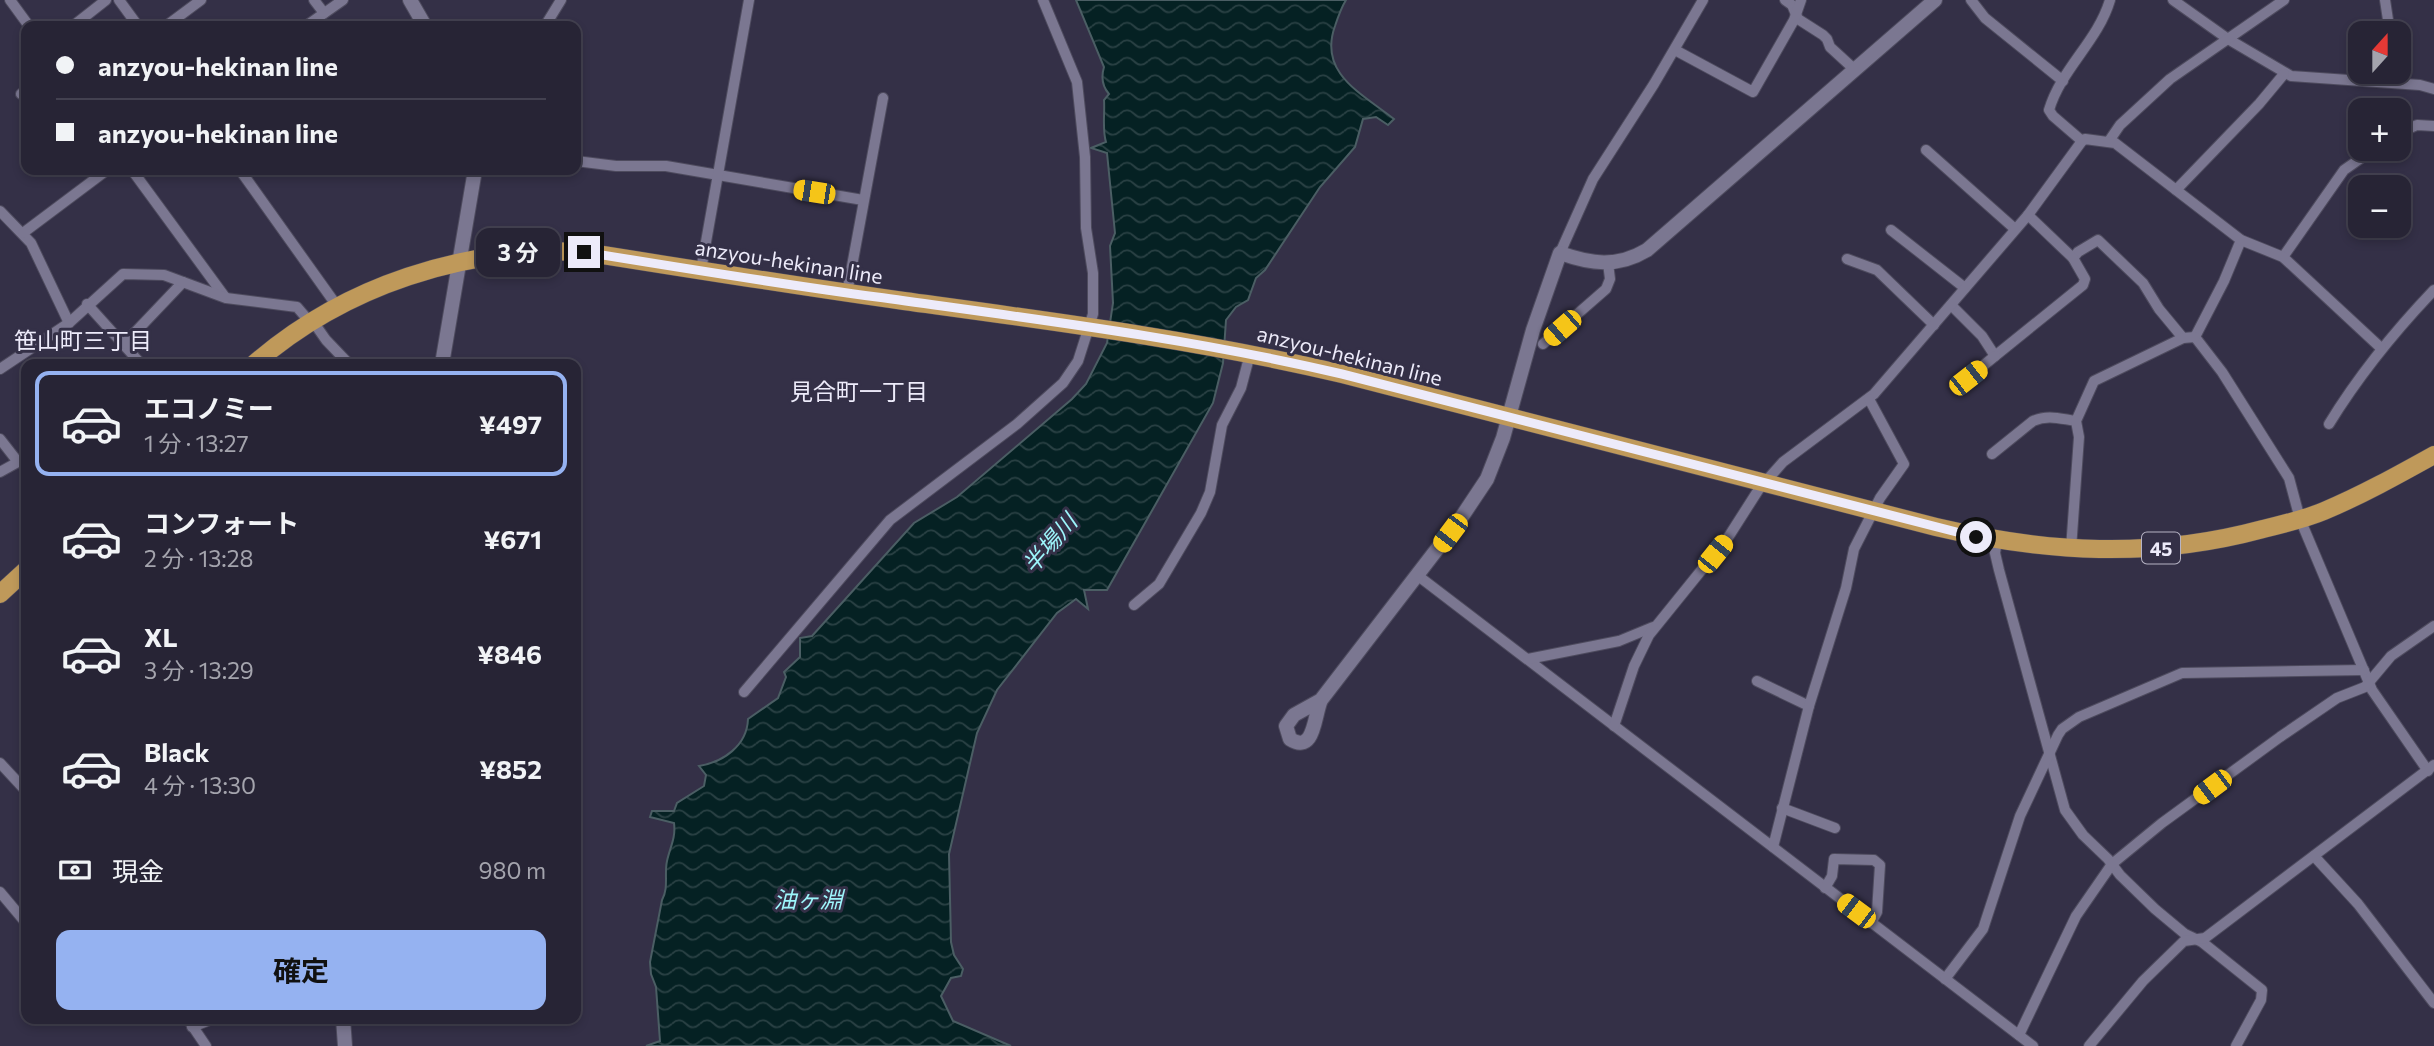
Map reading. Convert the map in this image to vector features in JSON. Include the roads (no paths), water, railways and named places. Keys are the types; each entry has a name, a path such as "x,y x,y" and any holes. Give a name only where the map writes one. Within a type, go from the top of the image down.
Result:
{"main road":[{"name":"anzyou-hekinan line","path":"261,359 310,321 391,282 458,262 497,255 551,251 584,252 847,293 1093,327 1250,354 1342,374 1997,541 2112,551 2173,548 2236,537 2300,519 2345,502 2434,455"},
{"path":"0,594 21,580"}],"street":[{"path":"10,0 25,21"},
{"path":"79,21 106,0"},
{"path":"119,0 134,21"},
{"path":"173,21 201,0"},
{"path":"314,0 324,13"},
{"path":"313,21 342,0"},
{"path":"410,0 422,21"},
{"path":"548,21 561,0"},
{"path":"701,270 749,0"},
{"path":"744,692 890,520 1017,424 1063,383 1078,361 1093,327 1093,273 1086,228 1085,157 1078,92 1043,0"},
{"path":"1321,700 1482,488 1498,453 1533,330 1560,253 1587,189 1675,50 1703,0"},
{"path":"1675,50 1753,92 1794,20 1792,5 1785,0"},
{"path":"1794,14 1801,0"},
{"path":"1560,253 1584,261 1608,264 1629,260 1647,250 1935,0"},
{"path":"1971,0 1985,18 2063,81"},
{"path":"2082,141 2050,113 2051,105 2063,81 2100,26 2110,0"},
{"path":"2173,0 2284,74 2348,80"},
{"path":"2109,141 2120,125 2170,79 2284,0"},
{"path":"2385,0 2388,21"},
{"path":"1794,14 1827,39 1830,47 1854,69"},
{"path":"2176,190 2259,104 2284,74"},
{"path":"2408,84 2434,89"},
{"path":"847,293 883,98"},
{"path":"2411,128 2417,125 2434,127"},
{"path":"1614,726 1637,656 1658,624 1730,536 1765,483 1783,462 1869,399 2028,215 2082,141 2090,138 2120,146 2241,240 2283,257 2381,348"},
{"path":"1926,150 2015,229"},
{"path":"2283,257 2344,170 2357,161"},
{"path":"581,162 616,166 666,166 863,200"},
{"path":"23,233 100,175"},
{"path":"136,175 226,298"},
{"path":"244,175 337,306"},
{"path":"443,359 474,175"},
{"path":"0,211 31,243 69,323"},
{"path":"1968,378 2083,285 2085,279 2073,258 2040,223 2028,215"},
{"path":"1891,230 1965,288"},
{"path":"2073,258 2098,240 2143,283 2159,309 2183,338"},
{"path":"2195,337 2224,281 2241,240"},
{"path":"1847,259 1876,269 1934,325"},
{"path":"1543,344 1606,289 1610,279 1608,264"},
{"path":"0,369 69,323 123,274 164,275 226,298 297,307 344,359"},
{"path":"124,344 183,282"},
{"path":"2329,424 2381,348 2434,290"},
{"path":"88,304 137,359"},
{"path":"1951,305 1982,336 1996,356"},
{"path":"2071,549 2079,437 2076,421 2091,386 2098,378 2183,338 2195,337"},
{"path":"2090,1046 2143,981 2184,941 2205,938 2431,768 2397,729 2368,682 2327,589 2300,519 2289,478 2222,372 2195,337"},
{"path":"1134,605 1159,584 1201,513 1215,472 1222,425 1241,388 1250,354"},
{"path":"1773,847 1809,706 1846,589 1854,549 1880,498 1903,464 1869,399"},
{"path":"1992,454 2041,417 2076,421"},
{"path":"0,439 18,462 0,472"},
{"path":"1997,541 1995,553 1998,570 2057,785 2070,819 2120,875 2155,909 2262,990 2261,1000 2236,1046"},
{"path":"1418,575 2033,1046"},
{"path":"1528,659 1619,641 1658,624"},
{"path":"2019,1035 2076,916 2112,864 2280,737 2337,698 2365,687 2391,656 2434,626"},
{"path":"1945,979 1983,929 2020,816 2062,729 2079,717 2182,673 2364,670"},
{"path":"1757,681 1809,706"},
{"path":"0,763 21,786"},
{"path":"1782,808 1835,828"},
{"path":"2314,856 2358,904 2434,1003"},
{"path":"1825,888 1832,876 1834,859 1874,860 1880,865 1877,912 1871,923"},
{"path":"0,892 21,917"},
{"path":"191,1024 206,1046"},
{"path":"344,1024 345,1046"}],"water":[{"name":"油ヶ淵","path":"1076,0 1346,0 1331,42 1332,57 1337,69 1356,91 1394,119 1388,125 1376,117 1363,119 1355,147 1320,187 1265,270 1256,278 1248,300 1236,307 1226,320 1223,363 1213,403 1107,590 1084,590 1088,609 1076,599 1057,613 997,690 977,733 949,854 951,942 954,955 963,969 961,976 951,978 941,996 953,1021 1011,1046 646,1046 660,1041 656,987 650,962 674,828 674,823 650,817 652,811 674,811 677,803 704,786 706,775 699,766 717,761 732,751 747,729 748,719 778,698 786,677 784,672 800,657 800,638 812,636 914,523 957,497 1072,399 1086,384 1107,343 1113,303 1110,246 1115,233 1107,153 1091,148 1106,142 1104,100 1109,94 1103,81 1104,67"}],"district":[{"name":"笹山町三丁目","path":"83,340"},
{"name":"見合町一丁目","path":"859,391"}],"water label":[{"name":"半場川","path":"1049,543"}]}
